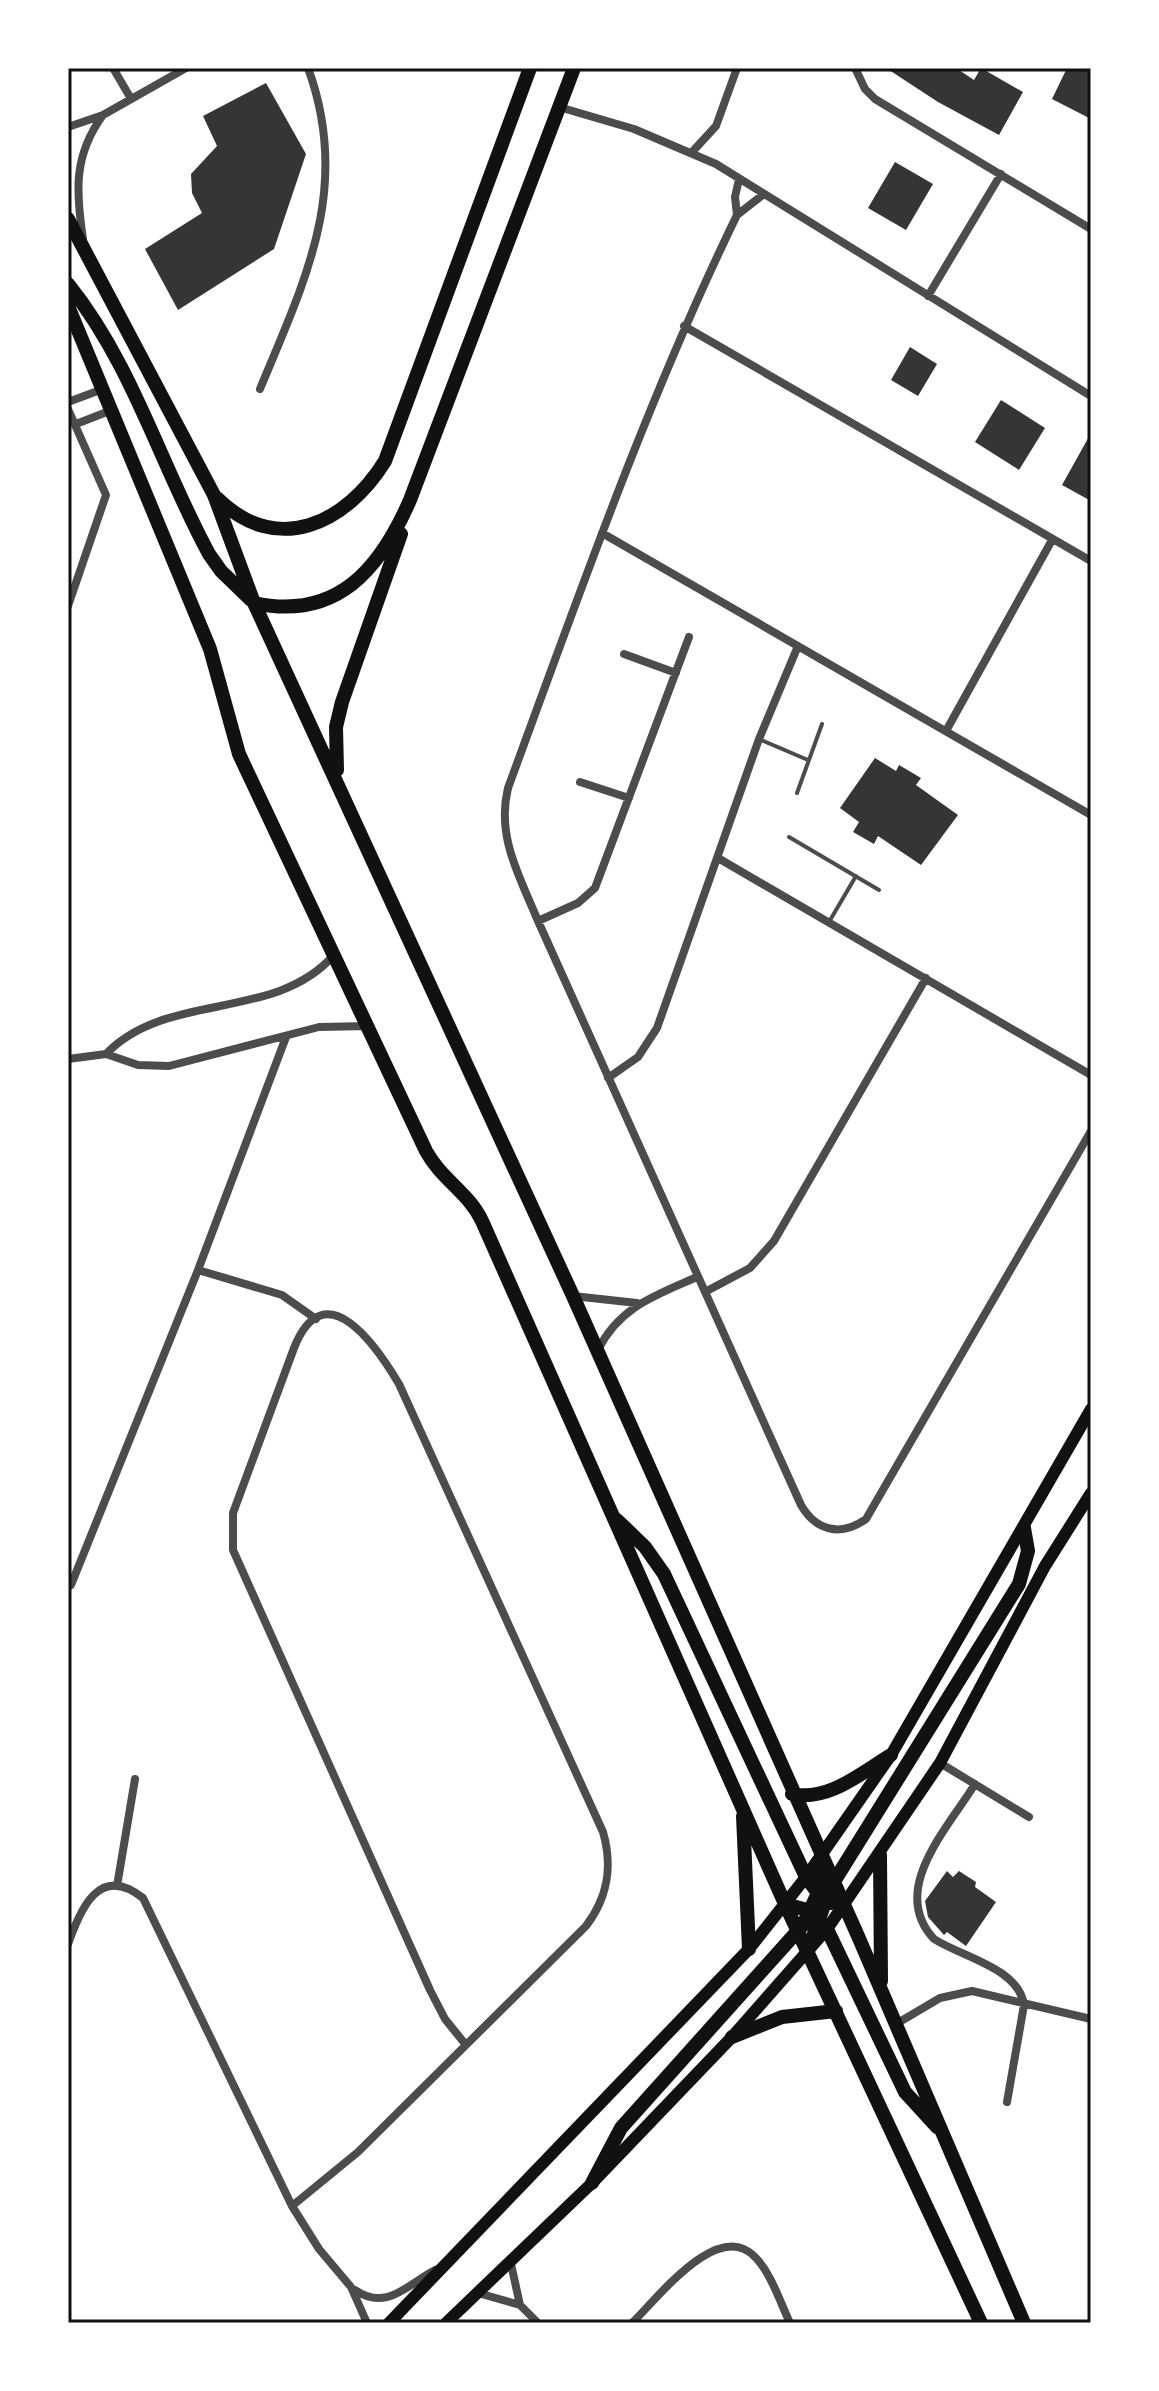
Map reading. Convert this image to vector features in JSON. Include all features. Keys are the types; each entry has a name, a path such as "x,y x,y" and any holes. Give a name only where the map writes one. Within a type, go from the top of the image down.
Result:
{"main road":[{"path":"214,495 245,520 278,528 327,519 348,507 368,488 385,461 530,68"},
{"path":"339,782 335,758 339,714 391,570 410,500 574,68"},
{"path":"68,219 214,495 254,603 573,1296 792,1794 845,1906 1024,2323"},
{"path":"68,238 89,261"},
{"path":"68,284 104,333 123,366 209,554 221,571 254,603 308,605 351,586 369,571 385,550 410,500"},
{"path":"68,306 210,649 239,754 433,1165 475,1207 785,1904 981,2323"},
{"path":"389,2323 749,1949 806,1877 891,1755 1091,1409"},
{"path":"446,2323 511,2264 592,2183 732,2037 845,1906 940,1763 1045,1566 1091,1493"},
{"path":"613,1517 645,1547 664,1574 806,1877 821,1896 845,1906"},
{"path":"821,1896 834,1882 1019,1584 1028,1551 1024,1528"},
{"path":"792,1794 807,1796 827,1792 891,1755"},
{"path":"742,1808 749,1949"},
{"path":"880,1855 881,1989"},
{"path":"808,1951 814,1914 821,1896 821,1856"},
{"path":"785,1904 814,1914 827,1929 905,2092 941,2130"},
{"path":"592,2183 621,2128 814,1914"},
{"path":"732,2037 782,2017 836,2011"}],"street":[{"path":"113,68 130,97"},
{"path":"68,127 103,115 186,68"},
{"path":"260,389 309,269 325,199 324,128 308,68"},
{"path":"693,151 716,126 737,68"},
{"path":"855,68 865,89 875,99 1091,229"},
{"path":"559,107 622,125 693,151 1091,396"},
{"path":"89,261 77,175 85,143 103,115"},
{"path":"928,296 1001,174"},
{"path":"737,215 735,197 739,179"},
{"path":"764,194 737,215 684,326 602,533 504,802 503,832 538,921 697,1277 806,1515 814,1523 835,1531 856,1526 872,1510 1091,1131"},
{"path":"684,326 1091,561"},
{"path":"68,402 104,389"},
{"path":"68,409 106,495 68,606"},
{"path":"76,424 113,410"},
{"path":"602,533 1091,815"},
{"path":"946,731 1052,540"},
{"path":"538,921 578,903 595,888 689,637"},
{"path":"608,1078 638,1057 652,1040 759,739 798,646"},
{"path":"624,654 676,673"},
{"path":"580,782 629,798"},
{"path":"718,858 1091,1075"},
{"path":"106,1054 119,1041 145,1027 298,985 333,956"},
{"path":"705,1292 750,1268 774,1241 926,978"},
{"path":"68,1059 106,1054 138,1065 169,1066 327,1026 370,1026"},
{"path":"71,1585 198,1270 286,1037"},
{"path":"198,1270 282,1295 316,1319"},
{"path":"597,1352 618,1320 638,1303 697,1277"},
{"path":"573,1296 605,1302 638,1303"},
{"path":"292,2206 336,2173 466,2045 595,1915 606,1889 607,1846 399,1384 355,1324 333,1315 316,1319 298,1338 237,1501 231,1525 233,1550 430,1990 445,2019 466,2045"},
{"path":"940,1763 1029,1817"},
{"path":"117,1886 135,1779"},
{"path":"975,1784 920,1874 916,1907 926,1930 934,1939 1008,1978 1021,1992 1024,2005 1007,2102"},
{"path":"68,1944 84,1903 99,1890 117,1886 136,1892 149,1906 292,2206 319,2249 351,2287 367,2323"},
{"path":"896,2024 940,1998 961,1991 983,1991 1024,2005 1091,2019"},
{"path":"632,2323 706,2252 730,2245 745,2249 758,2259 790,2323"},
{"path":"511,2264 520,2305"},
{"path":"351,2287 371,2297 389,2298 445,2266"},
{"path":"478,2293 520,2305 538,2323"}],"lane":[{"path":"797,793 822,724"},
{"path":"759,739 809,760"},
{"path":"789,837 879,890"},
{"path":"829,922 856,876"}],"building":[{"path":"886,68 956,68 974,80 981,68 1023,92 999,135 938,102"},
{"path":"1067,68 1091,68 1091,119 1052,99"},
{"path":"266,83 306,154 274,249 178,310 145,249 202,213 192,193 191,174 217,146 203,116"},
{"path":"895,162 933,184 906,230 868,208"},
{"path":"910,347 937,364 918,396 891,380"},
{"path":"1001,400 1045,428 1019,470 975,442"},
{"path":"1091,433 1091,501 1062,485"},
{"path":"875,758 896,771 899,765 921,778 916,785 958,815 921,865 878,836 874,844 853,832 859,822 840,808"},
{"path":"947,1871 953,1877 959,1871 976,1882 975,1887 996,1902 966,1946 947,1932 944,1935 928,1917 925,1901"}]}
